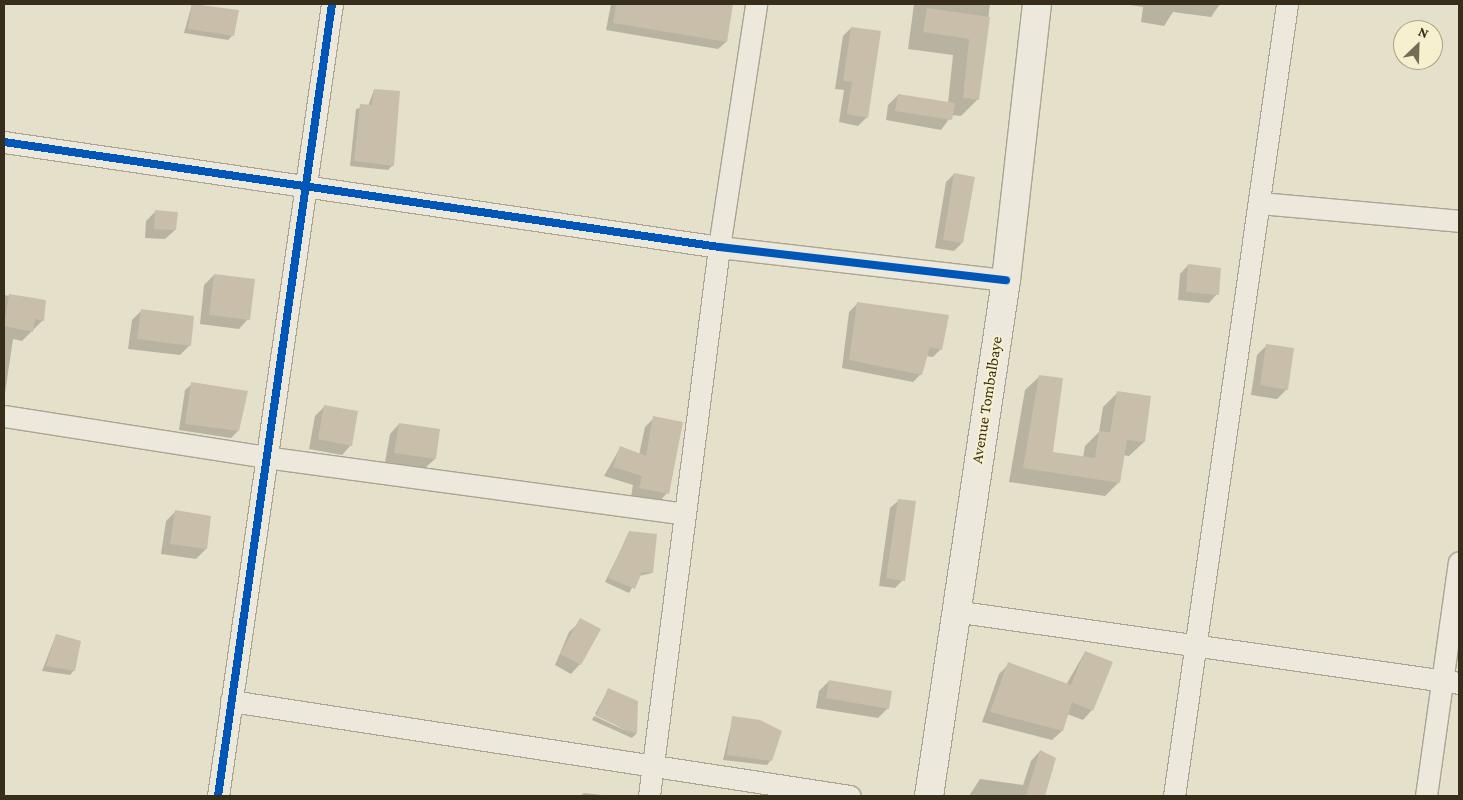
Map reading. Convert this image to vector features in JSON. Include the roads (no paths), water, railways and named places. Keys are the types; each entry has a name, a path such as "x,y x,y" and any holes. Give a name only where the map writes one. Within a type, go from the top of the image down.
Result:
{"main road":[{"name":"Avenue Tombalbaye","path":"929,796 954,611 1006,280 1037,4"}],"street":[{"path":"218,796 303,189 332,4"},
{"path":"649,796 719,247 756,4"},
{"path":"1174,796 1287,4"},
{"path":"4,142 303,189 719,247 1006,280"},
{"path":"1259,203 1459,221"},
{"path":"5,422 684,514"},
{"path":"1426,796 1450,682 1459,562"},
{"path":"954,611 1450,682"},
{"path":"231,701 653,768 850,796"}]}
